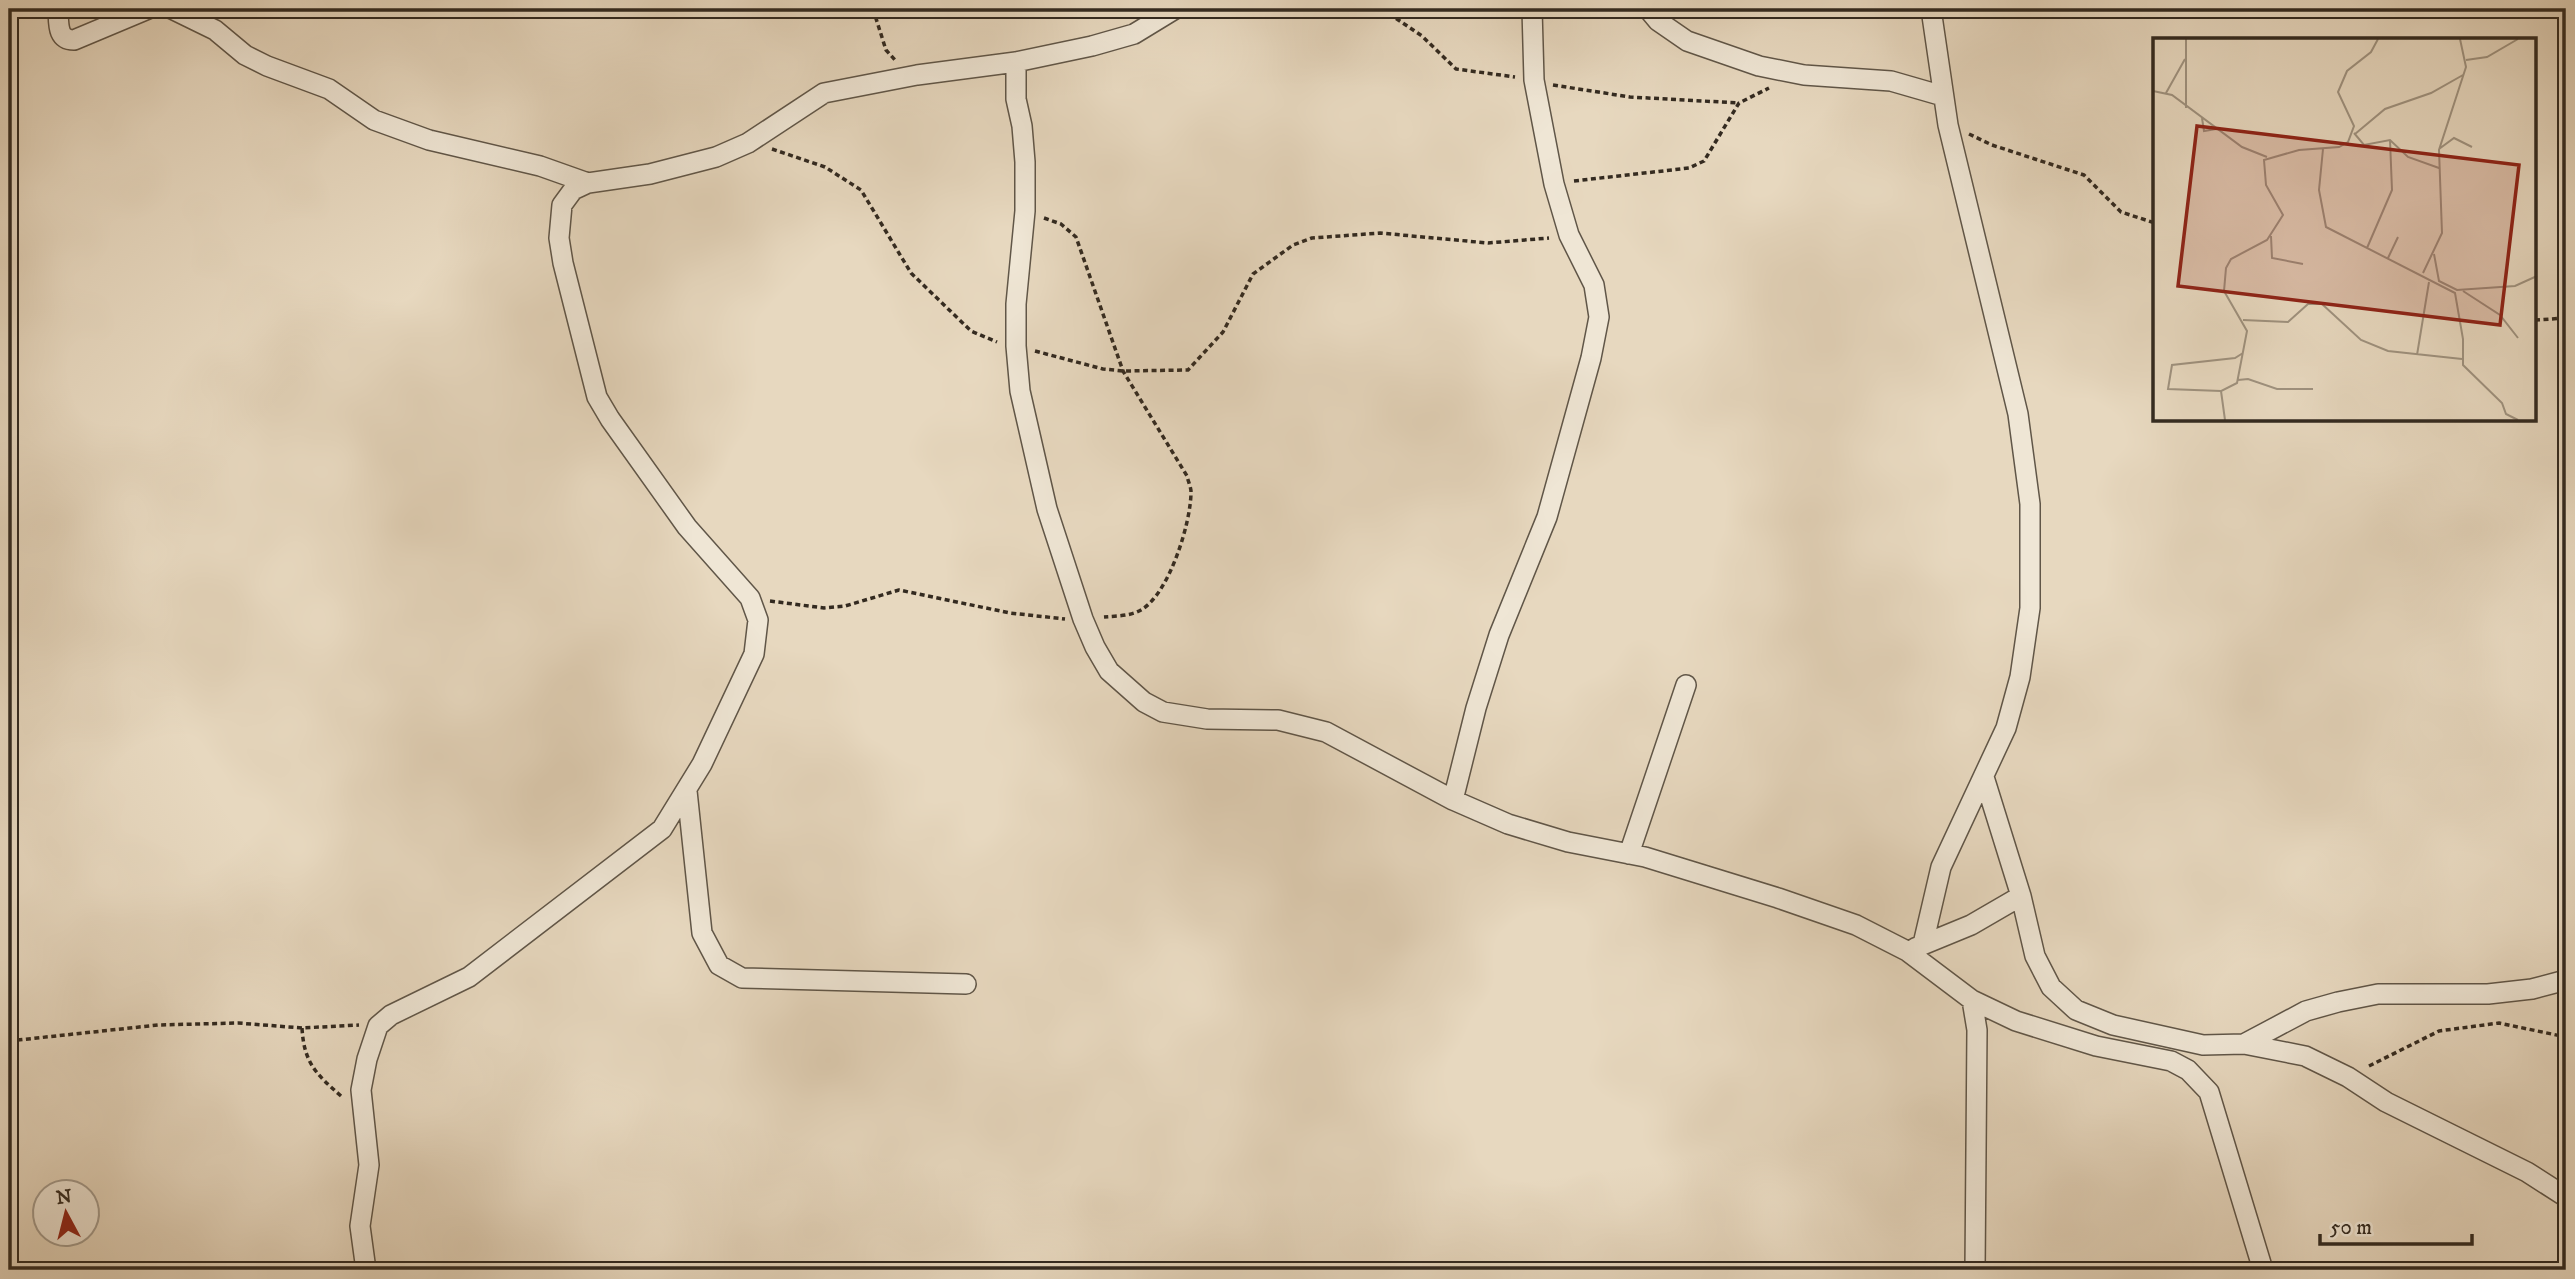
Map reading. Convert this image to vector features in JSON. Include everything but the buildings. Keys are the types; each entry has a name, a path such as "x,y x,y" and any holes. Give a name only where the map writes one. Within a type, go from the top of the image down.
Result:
{"street":[{"path":"58,9 60,31 62,37 68,40 74,40 148,9"},
{"path":"173,9 215,30 245,55 329,89 374,120 429,140 546,168 588,183"},
{"path":"1453,800 1476,708 1499,635 1547,517 1591,358 1599,317 1594,285 1569,235 1554,184 1534,80 1532,9"},
{"path":"1648,9 1658,21 1687,41 1759,66 1804,75 1891,81 1943,96"},
{"path":"1915,947 1941,867 2006,727 2020,677 2030,608 2030,504 2018,414 1948,125 1931,9"},
{"path":"366,1270 360,1226 369,1165 361,1090 367,1059 379,1026 391,1015 469,977 662,829 702,764 754,654 758,620 750,598 687,527 597,397 559,238 562,205 573,190 588,183 650,174 706,160 756,138 824,93 917,75 1016,62 1091,46 1134,34 1173,11"},
{"path":"1016,62 1016,99 1024,150 1025,211 1016,304 1020,391 1047,509 1083,619 1109,671 1144,702 1163,712 1207,719 1278,720 1326,732 1453,800 1508,824 1568,842 1629,854 1778,898 1856,925 1915,947 1972,1000 2016,1021 2096,1046 2171,1061 2189,1070 2210,1092 2263,1270"},
{"path":"546,168 554,178 561,212"},
{"path":"1629,854 1686,685"},
{"path":"1984,777 2021,896 2035,956 2051,986 2076,1010 2113,1024 2203,1045 2245,1044 2305,1056 2348,1077 2386,1102 2527,1172 2566,1197"},
{"path":"687,791 702,933 719,965 742,978 966,984"},
{"path":"1915,947 1971,925 2021,896"},
{"path":"2245,1044 2305,1012 2337,1002 2378,995 2488,994 2532,989 2566,981"},
{"path":"1972,1000 1977,1030 1975,1270"}],"path":[{"path":"873,9 886,50 895,60 917,75"},
{"path":"1173,11 1210,17 1267,16 1302,9"},
{"path":"1382,9 1422,36 1455,69 1534,80 1560,87 1630,97 1739,103 1779,83 1804,75"},
{"path":"1554,184 1689,168 1704,161 1739,103"},
{"path":"1948,125 1992,145 2084,175 2121,212 2153,222"},
{"path":"756,138 774,151 825,167 861,190 911,273 971,331 996,341 1103,369 1188,370 1223,332 1252,274 1293,245 1312,238 1380,233 1488,243 1569,235"},
{"path":"750,598 824,608 845,607 899,590 1010,613 1083,619 1121,616 1141,610 1160,593 1183,537 1191,491 1187,476 1123,371 1076,237 1061,224 1025,211"},
{"path":"2536,320 2566,318"},
{"path":"9,1041 158,1025 238,1023 302,1028 379,1026"},
{"path":"2348,1077 2439,1031 2499,1023 2566,1037"},
{"path":"302,1028 303,1048 308,1062 323,1080 363,1116"}]}
